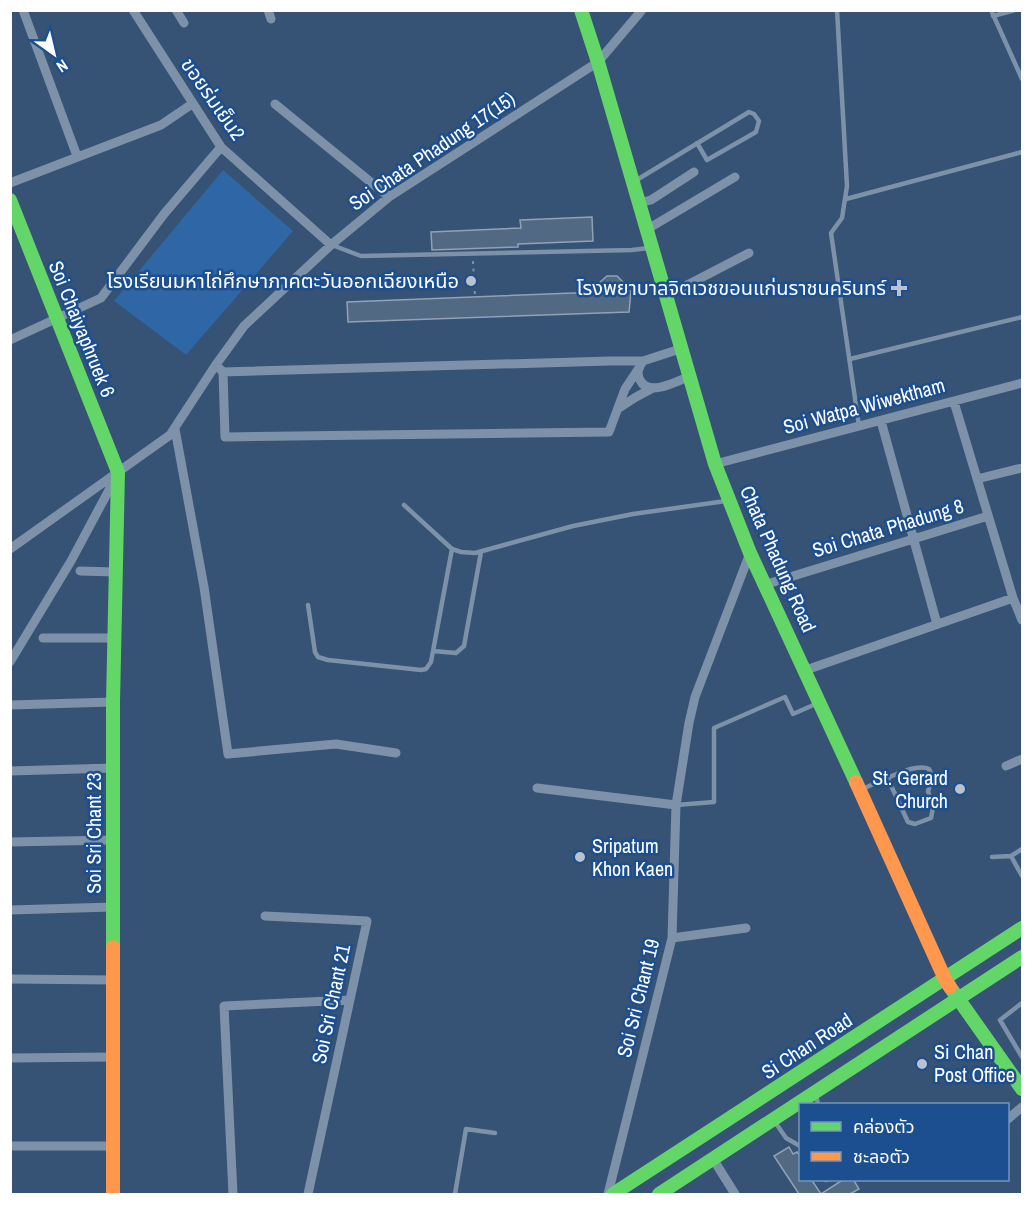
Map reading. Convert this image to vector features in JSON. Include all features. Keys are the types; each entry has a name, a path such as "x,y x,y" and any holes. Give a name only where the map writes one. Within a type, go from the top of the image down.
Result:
{"street":[{"path":"23,10 78,156"},
{"name":"ขอยร่มเย็น2","path":"133,10 221,147 331,244"},
{"path":"176,10 184,23"},
{"name":"Chata Phadung Road","path":"581,10 633,182 688,378 715,464 750,553 806,670 945,979 1023,1089"},
{"name":"Soi Chata Phadung 17(15)","path":"10,549 170,435 219,369 244,326 331,244 389,197 598,62 642,10"},
{"path":"10,183 161,125 192,104"},
{"path":"275,104 389,197"},
{"path":"10,340 101,298 164,214 221,147"},
{"path":"639,203 651,200 694,172"},
{"path":"646,230 735,177"},
{"name":"Soi Chaiyaphruek 6","path":"10,200 118,472"},
{"path":"666,296 749,253"},
{"path":"641,365 630,380 609,432 225,437 219,369 610,361 641,365 680,349"},
{"path":"641,365 638,376 642,383 654,388"},
{"path":"617,410 654,388 688,378"},
{"name":"Soi Watpa Wiwektham","path":"715,464 1023,383"},
{"path":"954,402 1013,598 1023,620"},
{"path":"881,421 937,624"},
{"path":"175,429 204,587 228,754 336,744 396,753"},
{"path":"977,479 1023,468"},
{"path":"10,662 71,561 118,472"},
{"name":"Soi Sri Chant 23","path":"113,1194 113,702 118,472"},
{"name":"Soi Chata Phadung 8","path":"764,585 988,516"},
{"name":"Soi Sri Chant 19","path":"608,1194 672,938 676,805 689,723 695,698 750,553"},
{"path":"80,571 116,572"},
{"path":"806,670 1013,598"},
{"path":"43,638 115,638"},
{"path":"10,705 113,702"},
{"path":"1006,766 1023,759"},
{"path":"10,771 113,768"},
{"path":"537,788 676,805"},
{"path":"10,842 113,840"},
{"path":"10,910 113,907"},
{"name":"Soi Sri Chant 21","path":"265,916 367,921 308,1194"},
{"path":"672,938 746,928"},
{"name":"Si Chan Road","path":"613,1194 1023,928"},
{"path":"817,1098 958,999 1023,957"},
{"path":"10,979 113,980"},
{"path":"233,1194 224,1006 350,1000"},
{"path":"10,1058 113,1057"},
{"path":"659,1194 773,1120 799,1107"},
{"path":"1009,1118 1023,1107"},
{"path":"10,1146 113,1146"},
{"path":"713,1160 735,1194"}],"lane":[{"path":"837,10 846,200 842,219 831,233 859,426"},
{"path":"1015,10 992,13 1023,79"},
{"path":"633,182 697,143 748,112 754,114 759,121 756,132 707,160 697,143"},
{"path":"846,200 1023,152"},
{"path":"331,244 360,256 651,248"},
{"path":"850,359 1023,317"},
{"path":"404,506 452,549 461,552 481,552 573,526 633,514 730,500"},
{"path":"308,605 315,652 323,659 421,670 430,666 452,549"},
{"path":"433,651 456,653 464,646 481,552"},
{"path":"676,805 714,802 714,728 785,697 793,714 820,702"},
{"path":"860,790 916,767 923,766 929,769 933,778 928,791 933,808 931,818 915,824 908,822 888,779"},
{"path":"992,857 1011,856 1023,849"},
{"path":"1011,856 1023,876"},
{"path":"1023,1003 1000,1020 1023,1056"},
{"path":"773,1120 786,1138 799,1145"},
{"path":"455,1194 466,1129 495,1133"}],"path":[{"path":"473,254 475,297"}],"shaded area":[{"name":"โรงเรียนมหาไถ่ศึกษาภาคตะวันออกเฉียงเหนือ","path":"223,170 293,231 186,355 114,301"}],"building":[{"path":"592,217 593,241 518,244 518,247 432,250 431,232 521,228 520,220"},
{"path":"607,276 617,276 624,283 625,290 631,291 629,312 348,322 347,302 599,292 600,282"},
{"path":"789,1147 793,1154 797,1152 799,1154 799,1181 812,1181 821,1194 799,1194 774,1156"},
{"path":"841,1181 854,1181 859,1189 850,1194 821,1194"}],"traffic: fast":[{"path":"581,10 715,464 750,553 856,782"},
{"path":"10,200 118,472 113,702 113,947"},
{"path":"613,1194 1022,928"},
{"path":"659,1194 1022,957"},
{"path":"950,987 1022,1089"}],"traffic: slow":[{"path":"856,782 950,987"},
{"path":"113,947 113,1194"}],"place":[{"name":"โรงเรียนมหาไถ่ศึกษาภาคตะวันออกเฉียงเหนือ","path":"471,281"},
{"name":"โรงพยาบาลจิตเวชขอนแก่นราชนครินทร์","path":"899,288"},
{"name":"St. Gerard Church","path":"960,789"},
{"name":"Sripatum Khon Kaen","path":"580,857"},
{"name":"Si Chan Post Office","path":"922,1064"}]}
